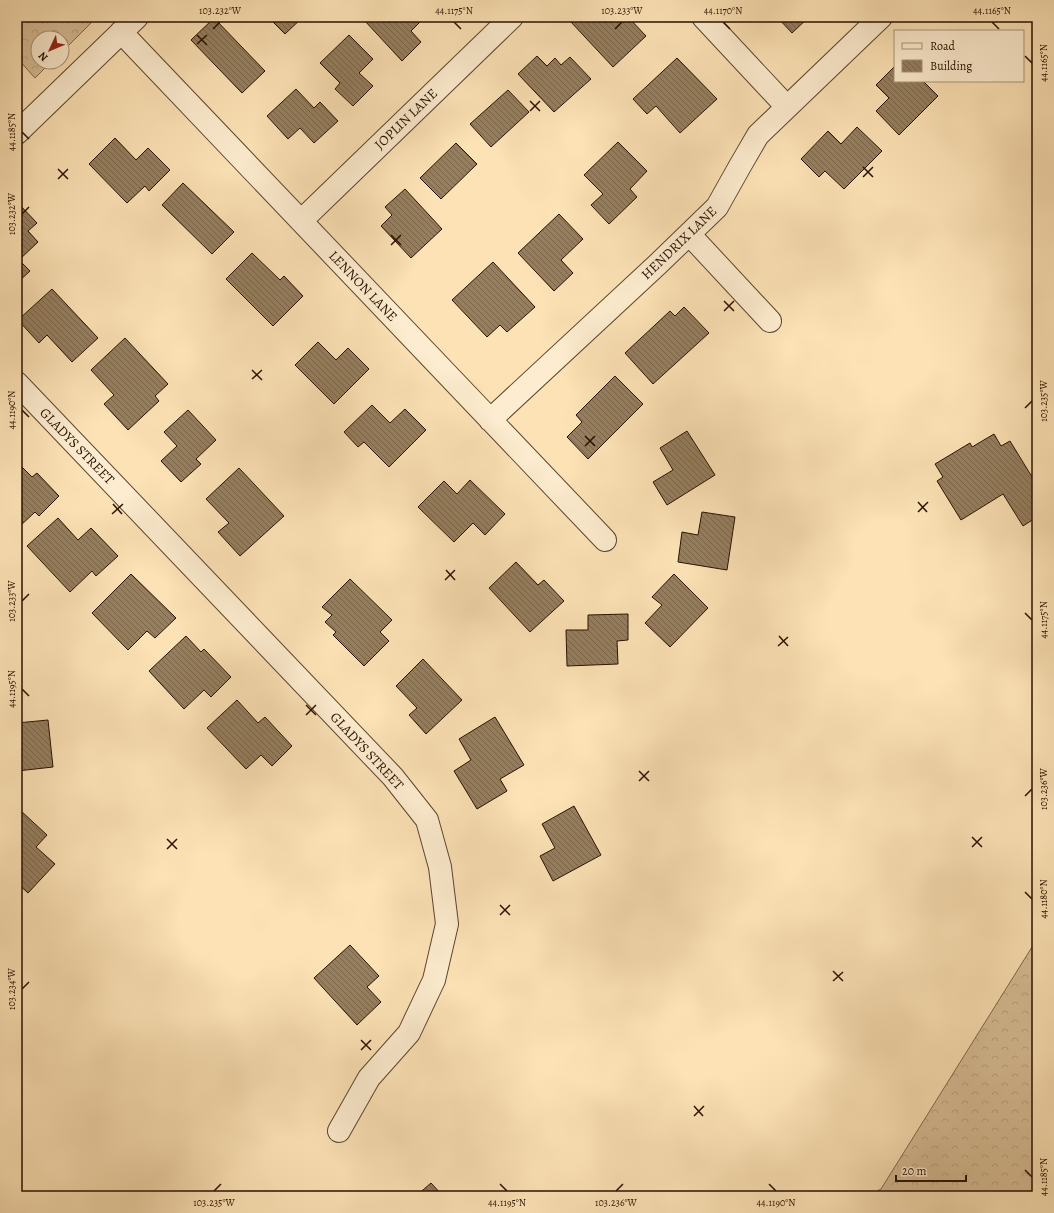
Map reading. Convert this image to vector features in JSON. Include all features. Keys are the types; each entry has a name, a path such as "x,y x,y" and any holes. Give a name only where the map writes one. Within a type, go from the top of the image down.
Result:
{"street":[{"path":"17,133 136,17"},
{"name":"JOPLIN LANE","path":"301,221 512,17"},
{"path":"703,17 787,107"},
{"name":"HENDRIX LANE","path":"490,420 717,207 758,135 881,17"},
{"name":"LENNON LANE","path":"121,32 605,540"},
{"path":"689,234 770,321"},
{"name":"GLADYS STREET","path":"17,383 393,777 427,820 440,867 447,924 434,980 409,1033 369,1078 340,1131"}],"green space":[{"path":"17,17 97,17 70,44 70,30 30,30 30,70 43,70 35,78 17,58"},
{"path":"1037,939 1037,1196 868,1196 881,1189"}],"building":[{"path":"268,17 303,17 285,34"},
{"path":"367,17 422,17 423,19 411,31 421,42 402,61 364,20"},
{"path":"574,17 628,17 646,36 613,67 570,21"},
{"path":"777,17 809,17 792,33"},
{"path":"214,18 265,71 242,93 191,40"},
{"path":"349,35 373,59 359,73 373,86 353,106 335,89 340,83 320,63"},
{"path":"537,56 547,66 555,58 561,65 570,57 591,79 554,112 518,74"},
{"path":"677,58 717,99 680,133 656,106 647,114 633,99"},
{"path":"894,67 894,82 924,82 938,96 899,135 876,111 889,98 876,85"},
{"path":"296,89 314,108 320,102 338,121 314,143 300,128 288,139 267,116"},
{"path":"508,90 529,112 491,147 470,124"},
{"path":"857,127 882,151 844,189 825,171 819,177 801,159 828,131 841,144"},
{"path":"115,138 136,160 148,148 170,170 149,191 145,186 127,203 89,164"},
{"path":"618,142 647,171 630,189 637,197 609,224 591,205 603,194 584,175"},
{"path":"456,143 477,164 441,199 420,178"},
{"path":"183,183 234,232 212,254 162,205"},
{"path":"405,189 442,229 411,258 381,226 392,215 385,207"},
{"path":"17,202 37,223 28,231 38,242 19,260 30,271 17,283"},
{"path":"559,214 583,239 561,260 573,273 554,291 518,253"},
{"path":"252,253 280,280 284,276 303,296 273,326 226,279"},
{"path":"493,262 535,307 507,332 500,325 487,337 452,300"},
{"path":"52,289 98,338 72,362 47,335 39,343 18,320"},
{"path":"684,307 709,333 653,384 625,353 670,311 675,316"},
{"path":"125,338 168,384 155,396 159,401 128,430 104,404 114,395 91,370"},
{"path":"318,342 336,360 348,348 369,369 334,404 295,365"},
{"path":"615,376 643,404 588,459 567,437 582,422 576,415"},
{"path":"372,405 390,423 405,409 426,430 389,467 364,442 358,447 344,432"},
{"path":"188,410 216,440 196,459 201,464 181,482 161,461 177,446 164,432"},
{"path":"687,431 715,475 667,505 653,482 673,470 660,448"},
{"path":"994,434 1001,446 1010,441 1037,485 1037,517 1023,526 1003,494 961,520 937,481 943,477 935,464 970,443 972,447"},
{"path":"17,462 32,477 37,473 59,496 39,516 35,512 20,526 17,523"},
{"path":"239,468 284,516 240,556 218,532 229,523 206,499"},
{"path":"470,480 505,514 485,535 473,523 454,542 418,507 444,481 457,494"},
{"path":"702,512 735,517 727,570 678,562 682,532 698,535"},
{"path":"58,518 78,540 91,528 118,556 96,576 92,571 70,592 27,546"},
{"path":"516,562 538,585 544,580 564,601 530,632 489,588"},
{"path":"131,574 176,618 155,638 147,631 128,650 92,613"},
{"path":"674,574 708,608 670,647 645,623 662,605 652,597"},
{"path":"350,579 392,620 380,632 389,641 364,666 333,635 336,632 325,622 332,615 322,607"},
{"path":"628,614 628,640 617,641 618,664 567,666 566,630 588,630 588,615"},
{"path":"186,636 201,652 204,649 231,677 211,697 204,690 184,709 149,671"},
{"path":"423,659 462,700 426,734 409,715 417,708 396,686"},
{"path":"237,700 258,723 265,717 292,746 272,766 261,755 246,769 207,728"},
{"path":"495,717 524,765 500,779 507,791 477,809 454,771 471,760 459,739"},
{"path":"48,720 53,767 17,771 17,723"},
{"path":"574,806 601,855 553,881 540,856 555,848 542,824"},
{"path":"20,810 47,835 36,847 55,864 28,893 17,883 17,813"},
{"path":"350,945 379,976 367,987 381,1002 357,1025 314,978"},
{"path":"431,1183 443,1196 416,1196"}]}
